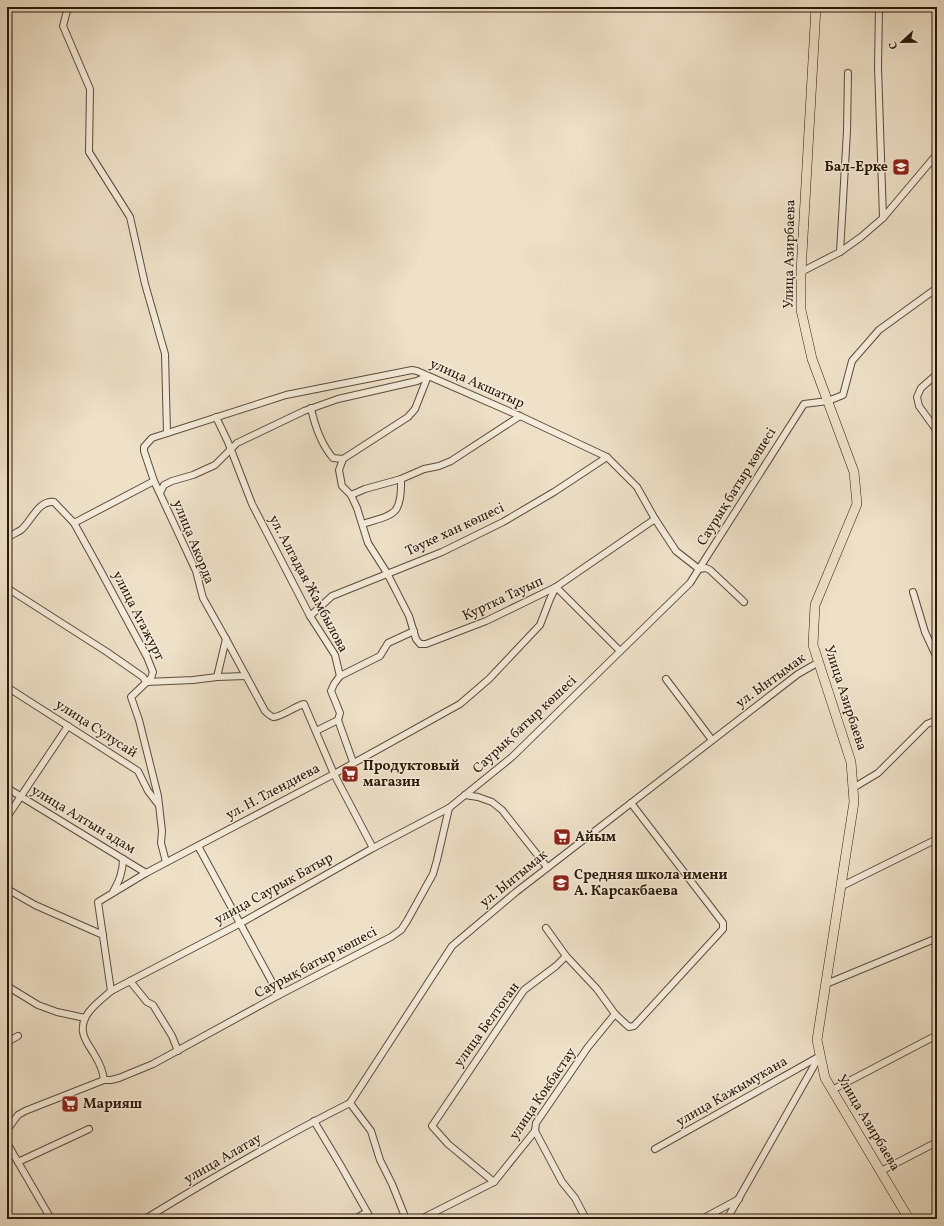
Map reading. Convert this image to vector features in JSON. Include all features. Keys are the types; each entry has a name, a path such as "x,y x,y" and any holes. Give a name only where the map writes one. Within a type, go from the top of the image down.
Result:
{"main road":[{"name":"Улица Азирбаева","path":"816,7 801,272 801,310 812,359 854,472 857,504 815,605 813,645 851,762 854,802 817,1040 825,1078 909,1219"}],"street":[{"path":"68,7 63,26 90,89 89,152 130,217 145,284 165,354 167,433"},
{"path":"879,7 878,67 883,218"},
{"path":"840,252 847,130 848,73"},
{"path":"801,272 840,252 861,238 883,218 937,154"},
{"name":"Саурық батыр көшесі","path":"7,1130 18,1115 104,1080 119,1078 153,1064 392,937 401,930 433,874 449,808 512,757 690,583 804,404 828,401 843,395 852,361 879,330 937,288"},
{"name":"улица Акшатыр","path":"144,451 144,447 152,438 286,395 412,370 520,416 607,457 637,487 655,519 676,551 699,569 706,568 710,570 744,602"},
{"path":"937,374 922,388 917,397 919,406 937,431"},
{"path":"311,408 316,428 326,450 333,458 343,459 408,417 415,410 428,376"},
{"path":"160,494 164,485 193,475 215,465 237,443 311,408 338,399 417,381 428,376"},
{"path":"351,495 365,489 401,479 424,468 439,466 451,461 520,416"},
{"name":"ул. Алгадая Жамбылова","path":"216,417 231,448 252,504 310,616 335,654 340,676 331,691 340,713 338,720 353,762"},
{"name":"улица Акорда","path":"144,451 154,481 196,571 203,598 265,711 271,716 276,717 304,704 316,731"},
{"name":"Тәуке хан көшесі","path":"310,616 332,596 442,552 503,522 554,492 607,457"},
{"name":"Куртка Тауып","path":"343,459 339,470 342,486 351,495 363,524 368,543 387,573 409,616 416,639 420,644 426,644 486,622 556,587 655,519"},
{"path":"363,524 394,513 399,505 401,479"},
{"path":"74,523 154,481"},
{"name":"улица Атажурт","path":"7,538 22,529 40,508 50,502 54,502 74,523 147,657 153,672 151,678 131,697 141,728 159,804 162,830 161,843 166,862"},
{"path":"556,587 620,651"},
{"name":"ул. Н. Тлендиева","path":"103,935 98,902 166,862 334,774 353,762 460,704 489,679 540,626 556,587"},
{"path":"7,588 107,652 143,677 146,682 246,676"},
{"path":"913,592 925,632 937,658"},
{"path":"340,676 380,656 388,643 414,631"},
{"path":"217,677 226,639"},
{"name":"ул. Ынтымак","path":"350,1103 452,946 516,892 712,740 798,674 819,662"},
{"path":"666,679 712,740"},
{"name":"улица Сулусай","path":"7,687 138,771 148,791 159,804"},
{"path":"338,720 316,731 334,774 373,848"},
{"path":"853,788 878,773 927,724 937,720"},
{"path":"7,817 68,726"},
{"name":"улица Алтын адам","path":"7,788 146,873"},
{"path":"465,795 478,797 492,802 502,810 547,868"},
{"path":"546,928 566,956 597,989 615,1014 629,1027 634,1026 723,928 723,923 631,803"},
{"name":"улица Саурык Батыр","path":"85,1018 89,1012 111,991 241,923 373,848 449,808"},
{"path":"842,886 937,839"},
{"path":"198,846 241,923 279,996"},
{"path":"112,894 123,871 123,859"},
{"path":"7,889 35,905 103,935 111,991"},
{"path":"826,984 937,938"},
{"name":"улица Белтоган","path":"494,1182 448,1144 432,1126 524,990 556,966 566,956"},
{"path":"130,981 147,1002 153,1005 172,1036 178,1050"},
{"path":"7,986 38,1005 57,1012 85,1018 83,1032 85,1039 101,1066 104,1080"},
{"name":"улица Кокбастау","path":"421,1219 494,1182 535,1131 536,1123 588,1047 615,1014"},
{"path":"832,1090 937,1035"},
{"path":"7,1042 18,1036"},
{"path":"728,1219 820,1056"},
{"name":"улица Кажымукана","path":"655,1149 820,1056"},
{"path":"350,1103 371,1131 380,1160 392,1184 406,1219"},
{"name":"улица Алатау","path":"145,1219 314,1121 350,1103"},
{"path":"314,1121 371,1219"},
{"path":"18,1162 89,1129"},
{"path":"535,1131 562,1182 575,1198 586,1219"},
{"path":"881,1172 937,1142"},
{"path":"7,1143 51,1219"},
{"path":"702,1219 739,1198"},
{"path":"355,1219 367,1212"}],"place":[{"name":"Бал-Ерке","path":"901,167"},
{"name":"Продуктовый магазин","path":"350,774"},
{"name":"Айым","path":"562,837"},
{"name":"Средняя школа имени А. Карсакбаева","path":"561,883"},
{"name":"Марияш","path":"70,1104"}]}
